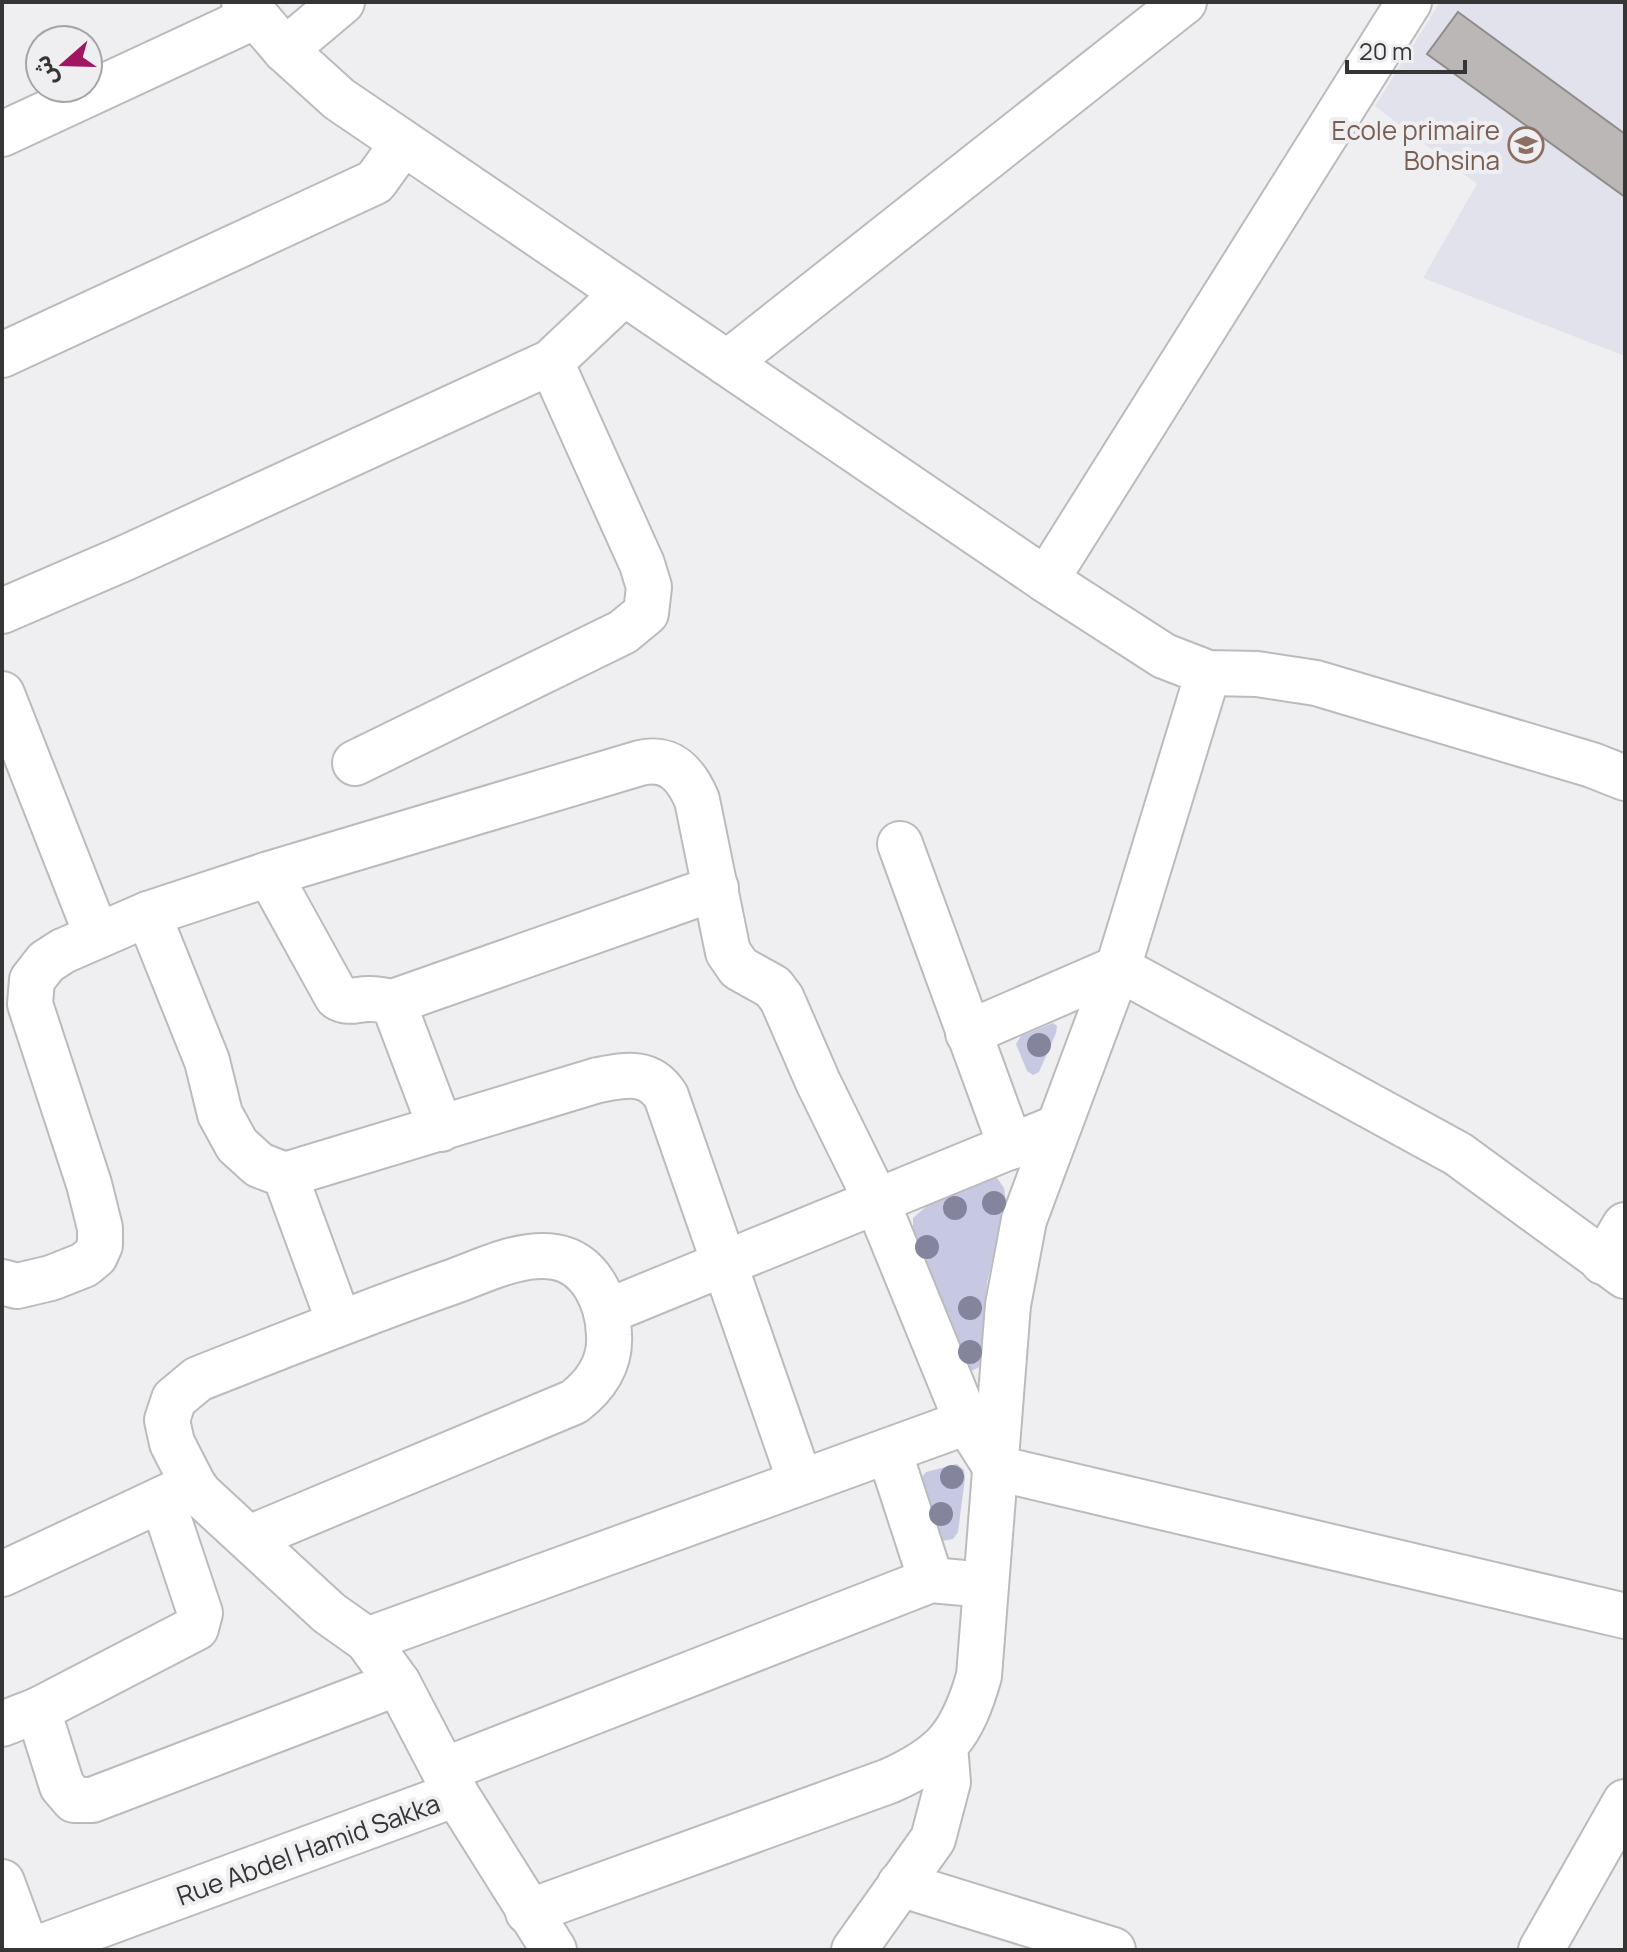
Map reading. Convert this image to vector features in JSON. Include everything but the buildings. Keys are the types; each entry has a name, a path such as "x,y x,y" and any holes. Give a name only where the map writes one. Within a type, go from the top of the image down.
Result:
{"street":[{"path":"285,50 342,2"},
{"path":"727,363 1184,2"},
{"path":"1046,580 1409,2"},
{"path":"2,134 250,9 285,50 339,99 1046,580 1164,656 1208,673 1257,674 1316,683 1592,765 1625,778"},
{"path":"2,355 375,182 403,143"},
{"path":"2,611 125,558 551,362 624,293"},
{"path":"355,763 623,632 646,613 649,587 642,564 551,362"},
{"path":"528,1912 889,1781 917,1769 945,1746 959,1729 979,1676 1008,1305 1024,1220 1118,968 1208,673"},
{"path":"2,694 97,936"},
{"path":"2,1282 17,1286 51,1278 84,1265 95,1256 100,1245 100,1228 89,1184 32,1013 29,991 32,980 46,962 63,951 148,914 269,874 649,761 670,764 685,777 697,800 728,952 739,968 778,991 818,1082 877,1202 967,1422 996,1468 1625,1616"},
{"path":"900,844 1011,1147"},
{"path":"269,874 337,997 344,1001 368,998 393,1002 716,888"},
{"path":"148,914 207,1061 220,1114 237,1145 259,1165 285,1175 598,1080 638,1074 659,1086 666,1096 800,1481"},
{"path":"968,1033 1118,968"},
{"path":"1118,968 1458,1154 1614,1269 1625,1225"},
{"path":"393,1002 441,1129"},
{"path":"606,1312 1058,1127"},
{"path":"285,1175 339,1322"},
{"path":"249,1538 574,1402 593,1388 604,1367 610,1336 606,1312 588,1274 574,1263 556,1257 529,1257 339,1322 198,1379 174,1399 167,1413 200,1613 196,1628 20,1717 62,1786 74,1800 92,1800 398,1683"},
{"path":"367,1640 967,1422"},
{"path":"889,1451 931,1580"},
{"path":"178,1492 249,1538 329,1613 367,1640 398,1683 450,1782 931,1580 986,1585"},
{"path":"2,1574 178,1492"},
{"path":"854,1950 933,1839 948,1782 945,1746"},
{"name":"Rue Abdel Hamid Sakka","path":"30,1950 450,1782 554,1950"},
{"path":"1541,1950 1625,1802"},
{"path":"2,1882 30,1950"},
{"path":"900,1884 1113,1950"}],"shaded area":[{"name":"Ecole primaire Bohsina","path":"1440,2 1625,2 1625,356 1423,278 1477,184 1375,106"},
{"path":"1053,1023 1057,1026 1056,1033 1039,1072 1033,1075 1027,1071 1016,1044 1021,1036"},
{"path":"991,1177 997,1178 1004,1188 1006,1201 987,1283 983,1361 978,1368 970,1371 960,1366 913,1234 913,1218 928,1205"},
{"path":"957,1464 964,1470 965,1478 958,1532 953,1539 942,1541 937,1538 918,1482 926,1472"}],"place":[{"name":"Ecole primaire Bohsina","path":"1526,145"}]}
